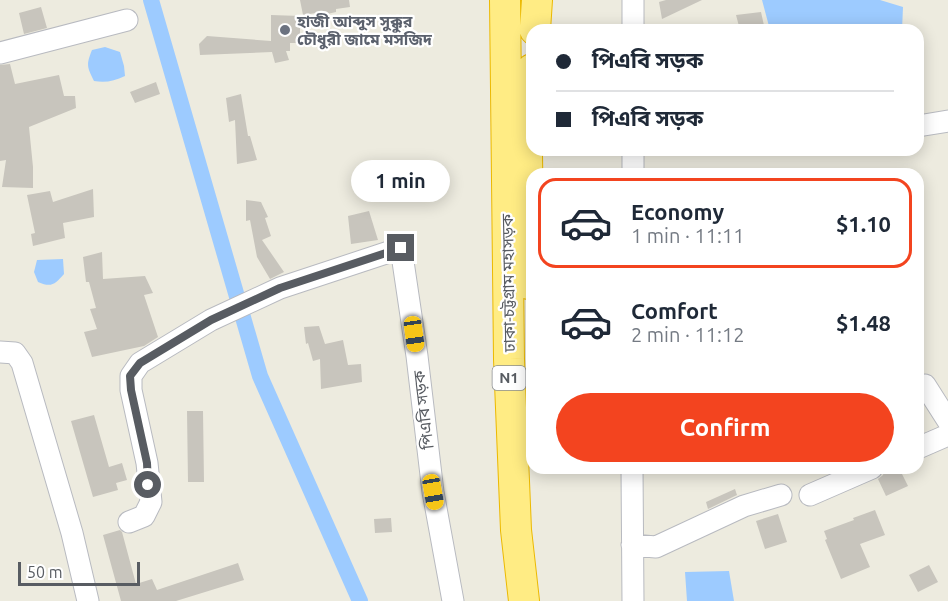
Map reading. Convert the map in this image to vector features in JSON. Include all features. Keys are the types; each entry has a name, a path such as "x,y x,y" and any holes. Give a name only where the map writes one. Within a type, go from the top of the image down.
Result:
{"highway":[{"name":"ঢাকা-চট্টগ্রাম মহাসড়ক","path":"505,0 508,359 516,530 524,601"},
{"path":"535,24 537,0"},
{"path":"534,474 537,528 545,601"}],"street":[{"path":"633,0 633,24"},
{"path":"0,53 127,20"},
{"path":"924,125 948,121"},
{"name":"পিএবি সড়ক","path":"129,522 144,516 150,502 147,463 131,390 130,376 140,363 211,320 280,288 401,248 417,356 433,492 453,601"},
{"path":"0,352 15,353 22,363 72,533 88,601"},
{"path":"925,385 948,421"},
{"path":"924,445 948,435"},
{"path":"632,474 633,601"},
{"path":"810,495 858,474"},
{"path":"632,545 656,547 744,506 781,495"}],"water":[{"path":"762,0 880,0 903,7 902,24 768,24"},
{"path":"105,47 120,52 125,76 110,81 94,81 88,66 90,55 92,50"},
{"path":"63,259 64,274 58,280 50,285 38,282 34,272 37,260"},
{"path":"729,571 734,601 687,601 685,572"}],"building":[{"path":"300,0 349,0 350,7 336,9 336,12 323,15 322,12 303,15"},
{"path":"702,0 662,19 659,2"},
{"path":"41,7 47,28 24,34 19,13"},
{"path":"761,12 764,24 738,24 736,15"},
{"path":"271,15 300,16 300,43 290,43 290,51 286,51 289,60 275,63 272,52 200,55 199,44 207,36 271,41"},
{"path":"10,64 15,84 59,75 64,96 75,96 76,108 29,127 33,188 2,187 6,160 0,161 0,65"},
{"path":"156,82 160,94 135,103 130,92"},
{"path":"241,94 248,136 250,136 257,160 237,164 235,120 229,122 226,98"},
{"path":"93,189 94,217 63,223 65,238 33,246 31,234 35,233 27,195 50,191 53,202"},
{"path":"246,200 261,202 268,217 265,218 271,236 262,240 284,272 270,279 257,257 250,220 246,221"},
{"path":"369,211 378,240 351,244 348,216"},
{"path":"102,252 103,279 145,276 153,293 144,295 158,337 144,346 92,357 84,332 97,329 90,309 96,308 89,282 86,282 83,257"},
{"path":"319,326 325,344 343,340 348,365 361,364 362,382 321,389 320,359 313,361 308,343 306,344 304,327"},
{"path":"187,411 203,411 204,482 188,482"},
{"path":"94,415 109,467 122,463 127,480 116,483 118,490 93,497 71,421"},
{"path":"902,474 908,486 886,496 878,479 883,475"},
{"path":"735,489 737,495 708,509 706,502"},
{"path":"875,510 885,535 860,544 870,567 841,579 825,540 827,539 824,531"},
{"path":"778,514 787,542 765,549 756,521"},
{"path":"391,518 392,532 375,533 374,519"},
{"path":"120,530 136,584 152,579 157,590 238,563 244,580 176,601 121,601 103,535"},
{"path":"929,565 938,582 918,592 909,575"}],"waterway":[{"path":"151,0 260,376 360,601"}],"place":[{"name":"হাজী আব্দুস সুক্কুর চৌধুরী জামে মসজিদ","path":"285,30"}],"route":[{"path":"148,485 147,463 130,376 140,363 211,320 280,288 401,248"}]}
